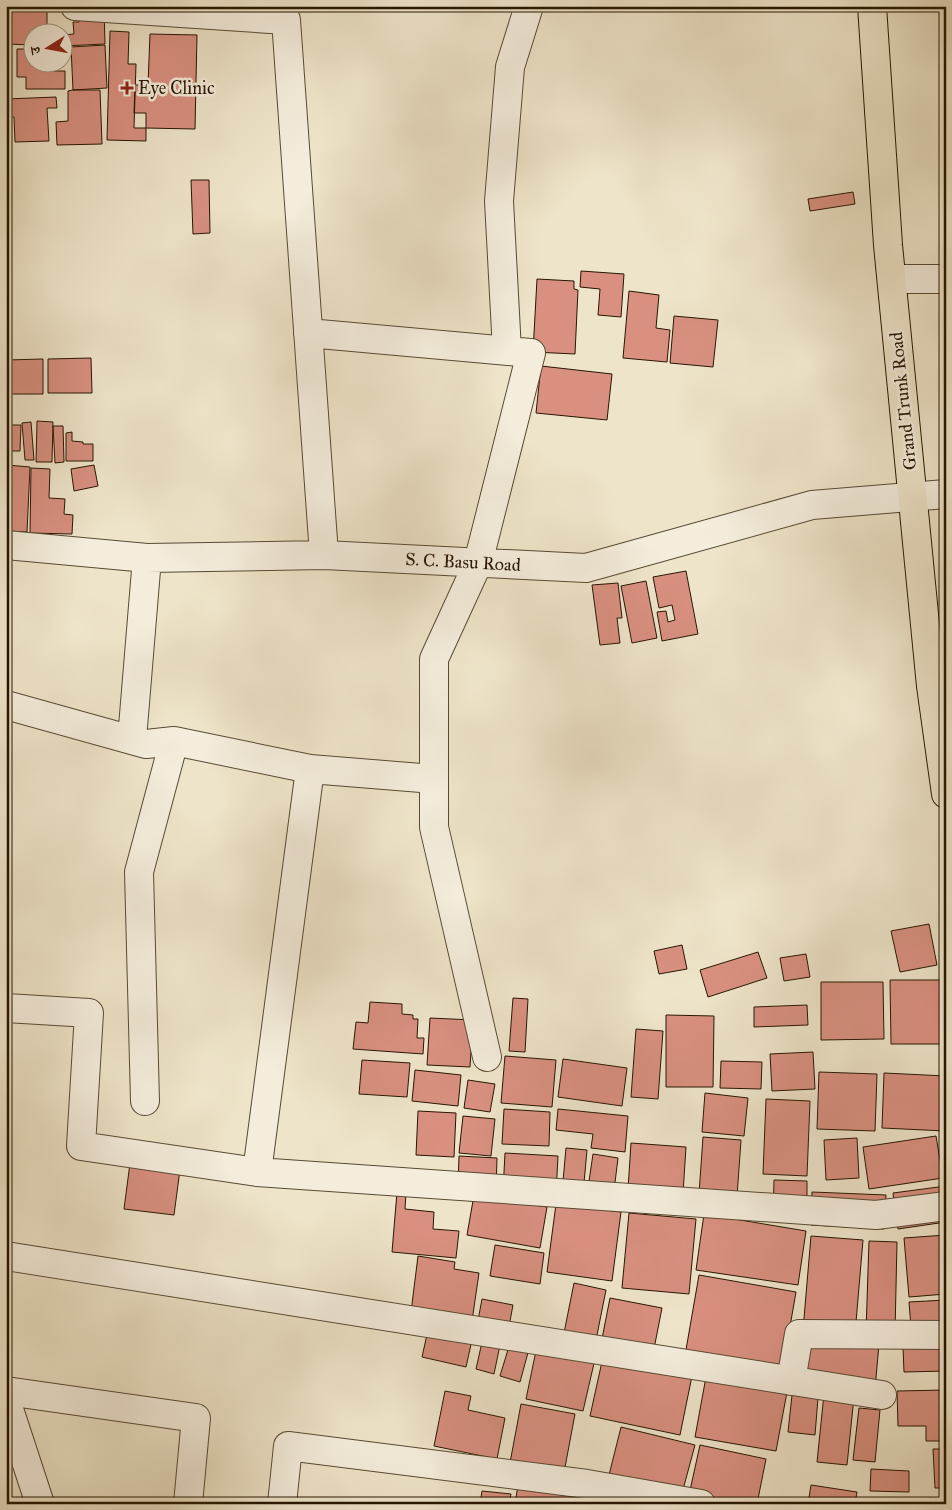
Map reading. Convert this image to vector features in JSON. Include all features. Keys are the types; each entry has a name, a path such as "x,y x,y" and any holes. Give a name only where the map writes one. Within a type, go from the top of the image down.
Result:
{"main road":[{"name":"Grand Trunk Road","path":"872,6 892,279 913,497 937,653 931,686 946,794"}],"street":[{"path":"75,6 286,20 324,555"},
{"path":"507,351 499,201 510,67 529,6"},
{"path":"892,279 946,279"},
{"path":"308,333 531,353 478,563 434,659 434,827 487,1057"},
{"name":"S. C. Basu Road","path":"6,545 147,558 324,555 586,568 812,505 946,494"},
{"path":"132,739 147,558"},
{"path":"6,705 146,744 174,740 310,769 434,779"},
{"path":"145,1101 139,872 174,740"},
{"path":"257,1172 310,769"},
{"path":"6,1008 89,1013 81,1146 257,1172 876,1215 946,1206"},
{"path":"6,1256 882,1395"},
{"path":"791,1381 799,1334 946,1335"},
{"path":"6,1390 196,1418 188,1504"},
{"path":"6,1400 14,1449 40,1504"},
{"path":"282,1504 288,1446 587,1484 701,1504"}],"building":[{"path":"7,7 47,8 47,22 22,22 22,45 6,44"},
{"path":"104,9 105,44 72,46 72,34 74,34 73,22 79,22 79,11"},
{"path":"110,31 129,32 128,64 136,64 134,128 146,128 146,141 107,140"},
{"path":"150,34 197,35 195,129 146,128 146,113 134,113 135,85 148,85"},
{"path":"105,45 107,88 73,90 72,47"},
{"path":"17,49 22,49 22,72 65,72 65,89 26,89 26,77 17,77"},
{"path":"100,90 102,144 57,145 56,122 68,121 68,91"},
{"path":"56,97 57,108 47,108 49,141 15,142 14,117 6,117 6,99"},
{"path":"191,180 209,180 210,233 193,234"},
{"path":"853,192 855,204 810,211 808,199"},
{"path":"581,271 624,274 621,317 598,315 600,289 580,287"},
{"path":"537,279 574,281 574,289 578,290 575,354 533,352"},
{"path":"629,291 659,295 656,328 670,330 667,362 623,358"},
{"path":"674,316 718,320 713,367 670,363"},
{"path":"91,358 92,393 48,393 48,359"},
{"path":"43,359 43,394 6,394 6,360"},
{"path":"541,366 612,374 607,420 536,413"},
{"path":"37,421 53,422 52,462 36,462"},
{"path":"31,422 34,460 25,460 22,423"},
{"path":"10,425 21,425 20,451 10,451"},
{"path":"53,426 63,426 64,462 55,463"},
{"path":"72,432 72,441 93,444 93,461 66,461 66,433"},
{"path":"7,465 30,467 27,532 6,531"},
{"path":"94,465 98,486 74,491 71,469"},
{"path":"31,468 50,469 49,498 65,499 64,514 73,515 72,534 30,533"},
{"path":"686,571 698,634 662,641 657,612 666,611 668,622 675,620 672,605 659,608 653,577"},
{"path":"646,581 657,638 632,643 621,586"},
{"path":"618,583 622,618 617,618 620,643 600,645 592,585"},
{"path":"929,924 937,965 900,972 891,931"},
{"path":"682,945 687,969 659,974 654,951"},
{"path":"758,952 767,978 708,997 700,970"},
{"path":"806,954 810,977 784,981 780,958"},
{"path":"890,980 946,980 946,1044 891,1044"},
{"path":"821,982 883,982 884,1039 821,1040"},
{"path":"513,998 528,999 525,1052 509,1051"},
{"path":"370,1002 402,1004 402,1014 413,1015 413,1019 418,1019 417,1038 424,1038 423,1054 353,1049 356,1022 368,1023"},
{"path":"807,1005 808,1025 754,1027 754,1007"},
{"path":"666,1015 714,1016 713,1087 666,1087"},
{"path":"430,1018 473,1020 470,1067 427,1065"},
{"path":"636,1029 663,1031 658,1099 631,1097"},
{"path":"813,1052 815,1089 772,1091 770,1054"},
{"path":"505,1056 556,1060 552,1107 501,1103"},
{"path":"563,1059 627,1068 622,1106 558,1097"},
{"path":"362,1060 410,1063 407,1097 359,1094"},
{"path":"721,1061 762,1062 761,1089 720,1088"},
{"path":"415,1070 461,1075 458,1106 412,1101"},
{"path":"819,1072 877,1074 875,1131 817,1129"},
{"path":"884,1073 946,1076 946,1131 882,1128"},
{"path":"468,1080 495,1084 490,1112 464,1108"},
{"path":"705,1093 748,1098 744,1136 702,1132"},
{"path":"766,1099 810,1101 807,1176 763,1174"},
{"path":"504,1109 550,1112 549,1146 502,1144"},
{"path":"558,1109 628,1116 625,1152 591,1148 593,1134 556,1130"},
{"path":"418,1111 456,1113 454,1157 416,1155"},
{"path":"463,1116 495,1119 491,1156 459,1153"},
{"path":"936,1136 943,1178 869,1189 863,1147"},
{"path":"703,1137 741,1140 736,1211 698,1208"},
{"path":"857,1138 859,1178 826,1180 824,1140"},
{"path":"631,1143 686,1147 682,1209 627,1205"},
{"path":"132,1148 181,1162 174,1215 124,1209"},
{"path":"566,1148 587,1150 583,1194 562,1192"},
{"path":"505,1153 558,1156 556,1194 503,1191"},
{"path":"593,1154 618,1158 613,1199 587,1195"},
{"path":"459,1156 497,1158 496,1190 458,1188"},
{"path":"774,1180 807,1181 807,1217 773,1216"},
{"path":"946,1186 946,1222 898,1229 893,1193"},
{"path":"397,1192 406,1193 405,1209 434,1212 433,1229 459,1231 456,1258 392,1252"},
{"path":"812,1192 886,1195 884,1229 811,1225"},
{"path":"474,1195 547,1207 540,1248 467,1235"},
{"path":"556,1204 621,1212 612,1281 547,1272"},
{"path":"629,1213 696,1219 689,1294 622,1288"},
{"path":"704,1214 806,1231 798,1285 696,1270"},
{"path":"946,1235 946,1294 909,1297 904,1238"},
{"path":"811,1236 863,1240 855,1334 803,1330"},
{"path":"869,1241 897,1242 895,1333 866,1332"},
{"path":"495,1245 544,1253 540,1284 490,1276"},
{"path":"418,1256 455,1262 454,1269 479,1273 472,1321 411,1312"},
{"path":"699,1275 796,1292 780,1384 683,1367"},
{"path":"574,1283 606,1290 594,1350 562,1343"},
{"path":"610,1298 662,1308 652,1359 600,1349"},
{"path":"482,1299 513,1305 507,1337 476,1331"},
{"path":"946,1300 946,1338 912,1340 909,1302"},
{"path":"430,1321 474,1331 466,1367 422,1357"},
{"path":"796,1336 879,1344 875,1389 792,1381"},
{"path":"482,1342 500,1345 494,1374 476,1369"},
{"path":"510,1343 529,1349 520,1382 500,1376"},
{"path":"537,1346 595,1359 583,1411 526,1399"},
{"path":"946,1346 946,1371 904,1372 903,1347"},
{"path":"603,1357 692,1376 680,1435 590,1416"},
{"path":"706,1377 787,1392 776,1451 695,1437"},
{"path":"946,1390 946,1441 926,1441 926,1426 898,1426 897,1391"},
{"path":"445,1391 471,1396 468,1410 505,1418 497,1459 434,1446"},
{"path":"824,1394 854,1397 847,1465 817,1462"},
{"path":"792,1395 818,1398 815,1435 788,1432"},
{"path":"521,1404 575,1414 563,1478 509,1468"},
{"path":"859,1408 880,1410 875,1462 853,1460"},
{"path":"621,1427 695,1445 681,1497 608,1479"},
{"path":"700,1445 766,1459 757,1504 728,1504 689,1495"},
{"path":"933,1449 946,1449 946,1488 935,1488"},
{"path":"871,1469 909,1471 909,1492 870,1491"},
{"path":"518,1485 586,1496 584,1504 515,1504"},
{"path":"811,1485 857,1492 855,1504 808,1504"},
{"path":"482,1491 511,1494 509,1504 480,1504"},
{"path":"932,1498 932,1504 887,1504"}],"place":[{"name":"Eye Clinic","path":"127,88"}]}
